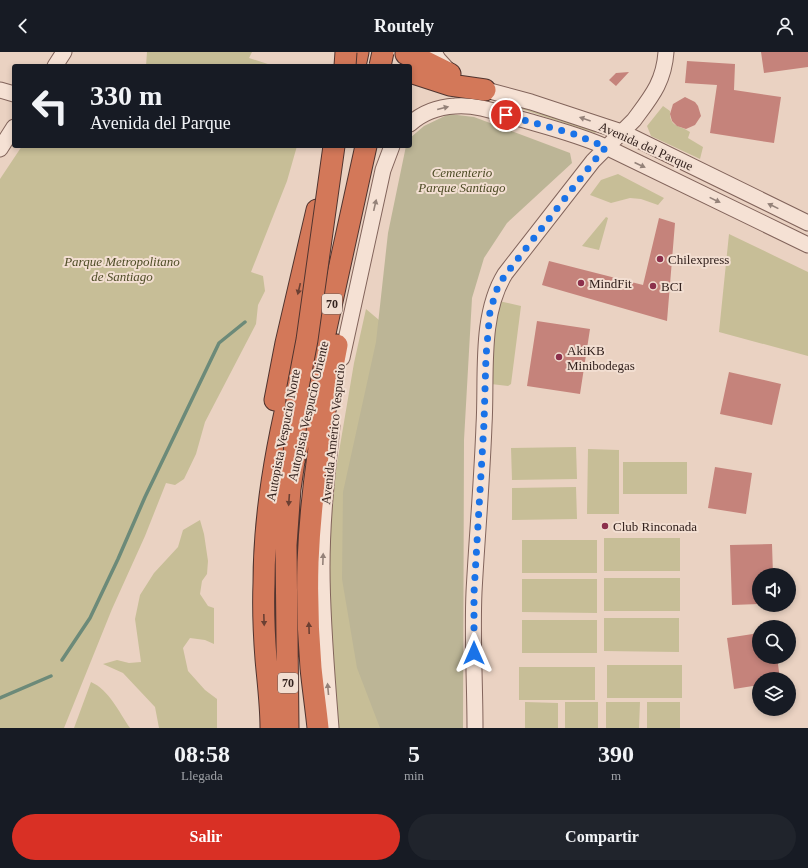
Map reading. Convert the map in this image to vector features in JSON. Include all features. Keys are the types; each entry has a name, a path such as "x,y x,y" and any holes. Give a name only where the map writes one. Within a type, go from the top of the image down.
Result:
{"highway":[{"path":"345,64 346,52"},
{"path":"355,64 358,52"},
{"path":"380,64 383,52"},
{"path":"399,60 422,60 456,77"},
{"path":"412,66 482,99"},
{"path":"294,461 298,387 307,340 334,148"},
{"name":"Autopista Vespucio Norte","path":"271,728 266,649 264,581 269,508 279,442 318,270 342,148"},
{"name":"Autopista Vespucio Oriente","path":"288,728 286,545 290,489 294,461 313,388 366,148"},
{"name":"70","path":"309,728 311,667 308,563 312,496 327,398 376,148"},
{"path":"264,581 262,551 262,498 271,419 286,343 325,169"},
{"path":"311,667 318,728"}],"street":[{"path":"56,64 64,52"},
{"path":"434,52 438,60 456,77"},
{"path":"475,728 474,593 484,423 486,356 490,311 498,286 506,274 594,161 634,120 659,84 666,64 666,52"},
{"name":"Avenida del Parque","path":"456,77 468,84 482,99 606,147 808,245"},
{"path":"0,90 12,93"},
{"path":"412,123 426,113 444,107 459,106 482,99"},
{"name":"Avenida del Parque","path":"482,99 531,102 622,132 808,223"},
{"path":"0,149 12,130"},
{"name":"Avenida Américo Vespucio","path":"331,728 326,665 322,568 326,492 334,402 345,338 383,170 391,148"}],"green space":[{"path":"147,52 252,52 249,58 268,64 146,64"},
{"path":"479,95 513,102 598,130 595,133"},
{"path":"663,106 670,111 671,120 676,125 690,132 688,138 703,147 700,159 651,136 647,126"},
{"name":"Cementerio Parque Santiago","path":"449,114 474,117 570,153 572,163 507,223 484,258 472,298 464,440 463,728 380,728 357,668 342,579 343,492 376,342 388,233 406,148 412,148 412,136 424,126"},
{"name":"Parque Metropolitano de Santiago","path":"21,148 296,148 287,181 251,272 263,276 265,291 258,305 256,324 205,422 196,454 184,479 175,485 166,483 145,536 112,609 64,728 0,728 0,179"},
{"path":"618,174 664,198 658,205 641,199 630,198 611,203 590,195 601,180"},
{"path":"606,217 608,218 599,250 582,246"},
{"path":"729,234 808,272 808,356 719,332"},
{"path":"499,301 521,306 511,384 508,386 491,384 495,320"},
{"path":"366,309 392,331 391,728 335,728 327,564 332,493 354,363"},
{"path":"576,447 577,479 512,480 511,448"},
{"path":"588,449 619,450 619,514 587,514"},
{"path":"623,462 687,462 687,494 623,494"},
{"path":"576,487 577,519 512,520 512,488"},
{"path":"200,520 204,534 208,561 207,574 202,581 200,594 208,606 214,608 214,644 205,640 190,638 183,648 188,671 205,690 217,699 217,728 159,728 155,707 123,673 103,664 117,660 129,663 141,662 135,619 140,595 154,573 178,547 183,530"},
{"path":"604,538 680,538 680,571 604,571"},
{"path":"522,540 597,540 597,573 522,573"},
{"path":"604,578 680,578 680,611 604,611"},
{"path":"522,579 597,579 597,613 522,612"},
{"path":"604,618 679,618 679,652 604,651"},
{"path":"522,620 597,620 597,653 522,653"},
{"path":"607,665 682,665 682,698 607,698"},
{"path":"519,667 595,667 595,700 519,700"},
{"path":"91,682 103,690 118,709 130,728 74,728"},
{"path":"525,702 558,703 558,728 525,728"},
{"path":"565,702 598,702 598,728 565,728"},
{"path":"606,702 640,702 639,728 606,728"},
{"path":"647,702 680,702 680,728 647,728"}],"building":[{"path":"761,52 808,52 808,67 764,73"},
{"path":"687,61 735,64 734,90 781,97 774,143 710,133 717,85 685,83"},
{"path":"629,72 616,86 609,80 616,73"},
{"path":"685,97 695,102 701,116 695,125 686,129 677,126 672,121 670,114 673,104"},
{"path":"659,218 675,223 667,321 542,285 549,261 643,285"},
{"name":"AkiKB Minibodegas","path":"537,321 590,329 580,394 527,386"},
{"path":"729,372 781,384 772,425 720,414"},
{"path":"715,467 752,473 746,514 708,508"},
{"path":"772,544 773,568 752,568 752,604 732,605 730,545"},
{"path":"752,634 752,664 778,664 779,672 752,672 752,686 734,689 727,638"}],"waterway":[{"path":"62,660 90,618 145,497 219,343 245,322"},
{"path":"0,698 51,676"}],"place":[{"name":"Chilexpress","path":"660,259"},
{"name":"MindFit","path":"581,283"},
{"name":"BCI","path":"653,286"},
{"name":"AkiKB Minibodegas","path":"559,357"},
{"name":"Club Rinconada","path":"605,526"}],"route":[{"path":"474,653 474,593 484,423 484,392 490,311 492,303 498,286 506,274 606,147 574,134 506,115"}]}
